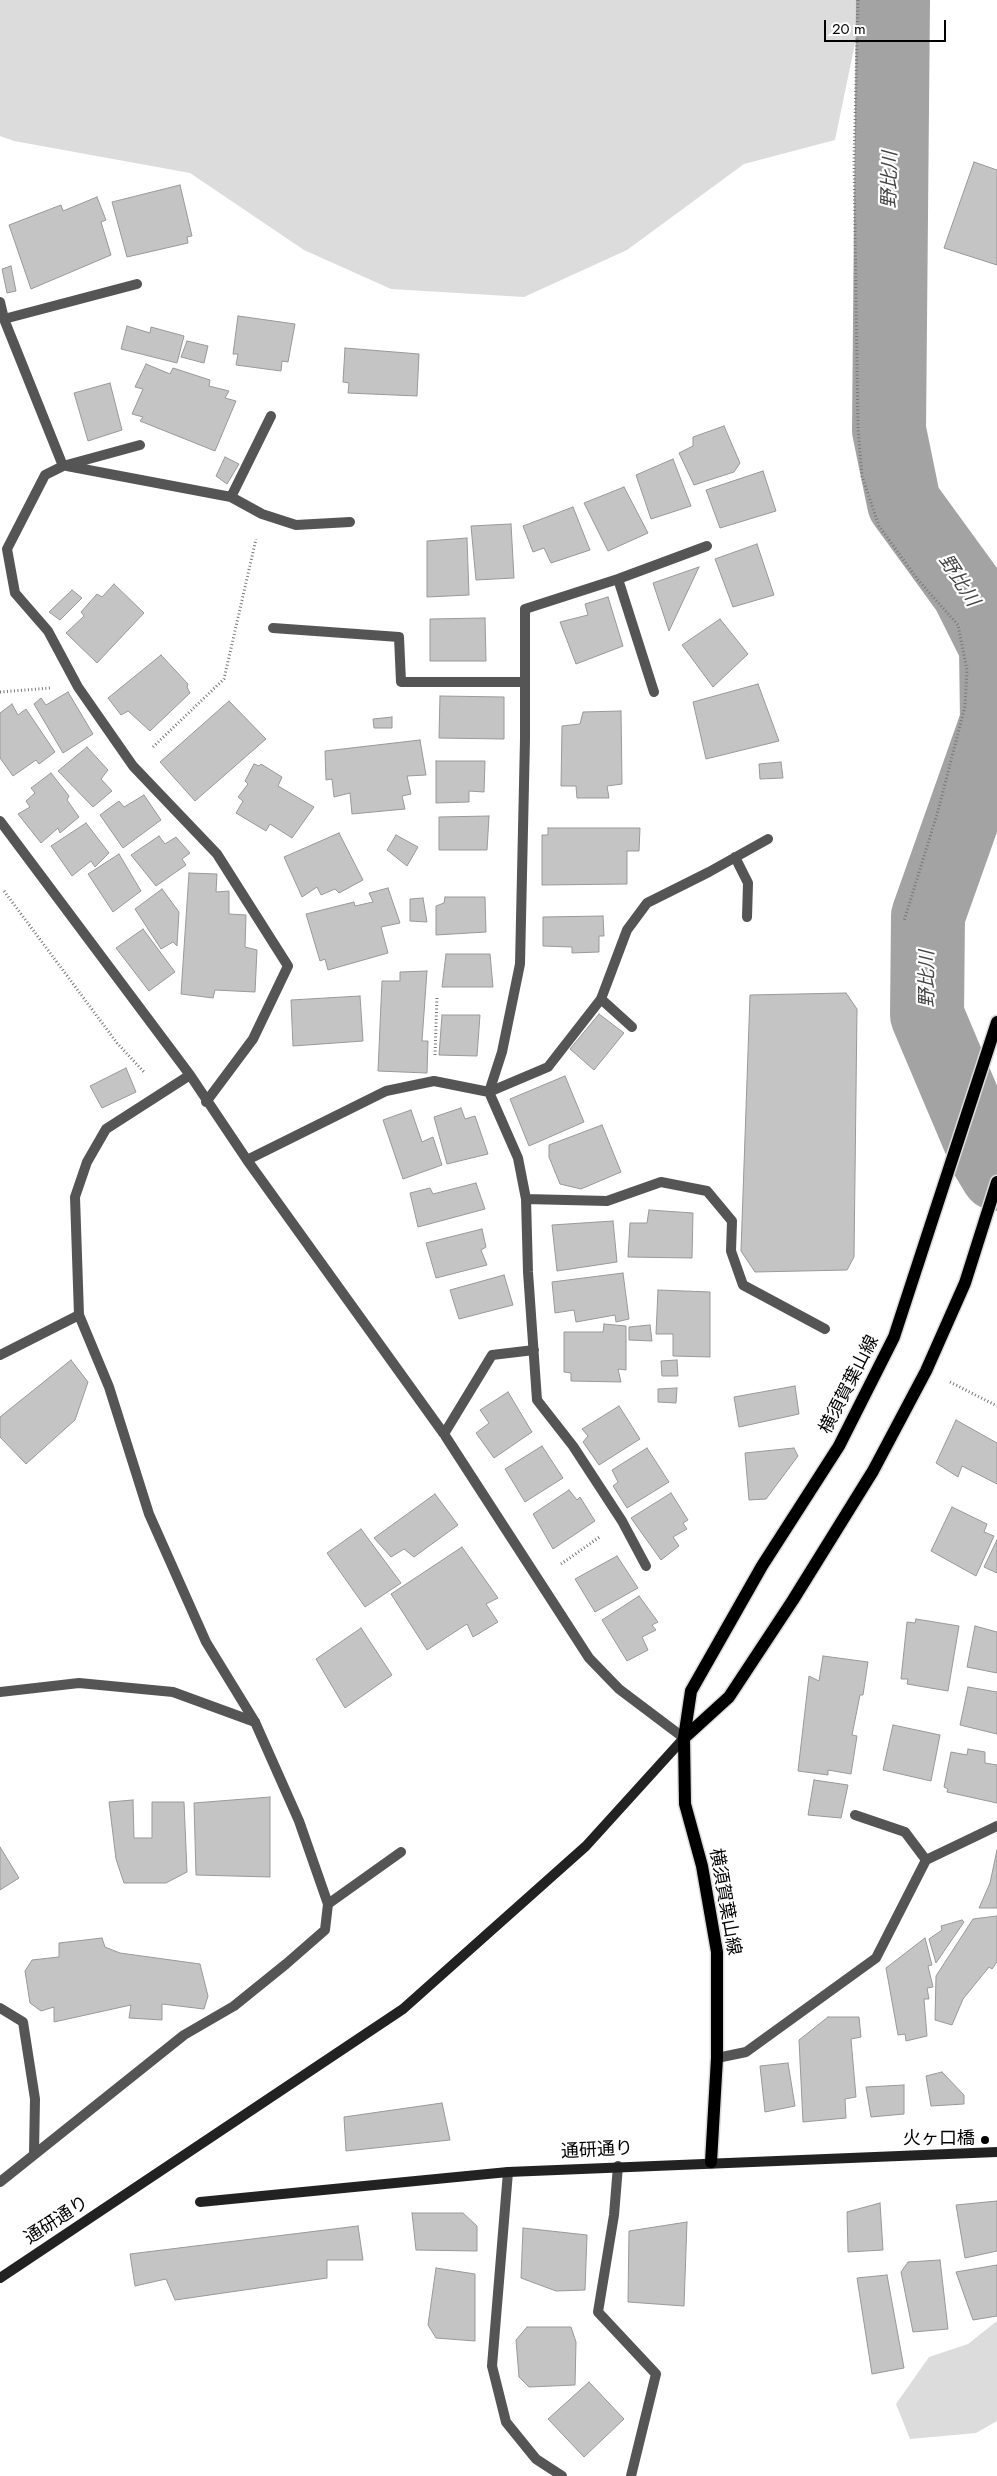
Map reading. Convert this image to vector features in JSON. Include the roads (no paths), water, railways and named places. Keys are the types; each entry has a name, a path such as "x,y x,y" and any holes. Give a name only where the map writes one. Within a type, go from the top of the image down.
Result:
{"main road":[{"name":"横須賀葉山線","path":"711,2162 717,2058 717,1952 702,1866 686,1804 684,1738 690,1691 762,1566 839,1446 894,1337 997,1022"},
{"path":"684,1738 729,1697 873,1471 926,1371 965,1283 997,1182"}],"street":[{"path":"4,319 137,284"},
{"path":"0,302 4,319 63,466"},
{"path":"231,497 271,416"},
{"path":"140,445 63,466 45,475 7,549 14,593 48,632 78,687 133,766 217,854 288,966 253,1038 206,1102"},
{"path":"63,466 231,497 262,514 296,525 350,522"},
{"path":"646,1566 622,1521 573,1446 537,1400 528,1272 526,1200 518,1158 488,1092 502,1052 520,964 526,609 618,579 707,546"},
{"path":"618,579 654,692"},
{"path":"272,628 399,637 401,682 526,682"},
{"path":"0,821 190,1075 206,1102 247,1160 444,1434 589,1658 620,1689 684,1738"},
{"path":"247,1160 386,1091 434,1081 488,1092 548,1066 601,999 627,930 647,903 768,839"},
{"path":"735,857 748,883 747,916"},
{"path":"601,999 632,1027"},
{"path":"0,2182 34,2153 184,2036 234,2006 325,1930 328,1904 299,1821 255,1722 206,1642 149,1514 108,1387 80,1315 75,1197 87,1162 106,1129 162,1091 190,1075"},
{"path":"526,1200 607,1201 661,1182 707,1191 732,1221 731,1251 743,1285 825,1329"},
{"path":"0,1355 80,1315"},
{"path":"444,1434 492,1355 534,1350"},
{"path":"0,1692 79,1683 174,1692 255,1722"},
{"name":"通研通り","path":"0,2278 404,2009 586,1846 684,1738"},
{"path":"855,1815 905,1832 926,1860"},
{"path":"717,2058 746,2052 876,1958 926,1860 997,1826"},
{"path":"328,1904 401,1852"},
{"path":"0,2008 23,2022 35,2099 34,2153"},
{"name":"通研通り","path":"200,2202 508,2172 711,2162 997,2152"},
{"path":"618,2166 614,2215 598,2312 656,2374 630,2476"},
{"path":"508,2172 492,2366 506,2422 536,2459 562,2476"}],"waterway":[{"name":"野比川","path":"893,0 889,430 904,503 968,591 996,647 997,721 928,916 927,1015 988,1159 997,1174"}],"place":[{"name":"火ヶ口橋","path":"985,2140"}]}
